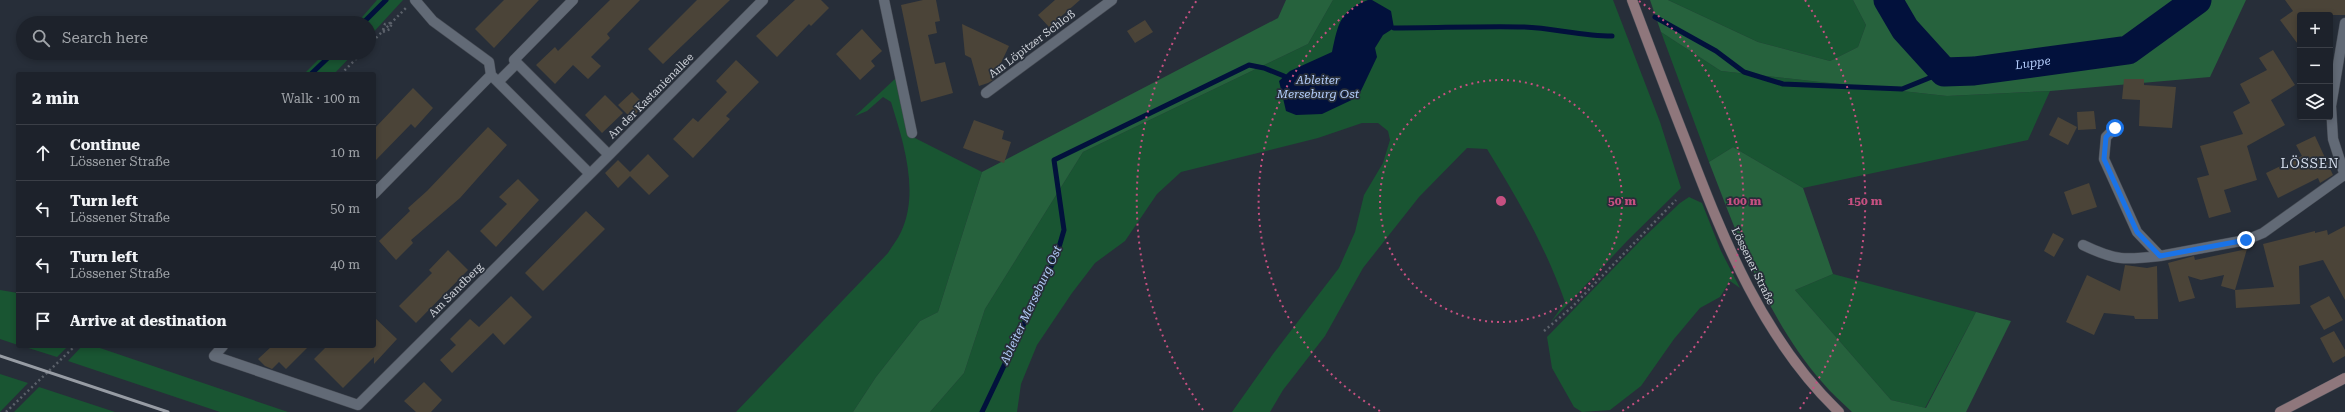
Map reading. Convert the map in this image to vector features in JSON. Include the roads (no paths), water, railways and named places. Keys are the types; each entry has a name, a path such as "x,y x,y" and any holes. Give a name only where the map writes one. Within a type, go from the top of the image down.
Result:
{"street":[{"path":"376,192 495,78 517,63 514,60 573,0"},
{"name":"An der Kastanienallee","path":"517,63 609,156 763,0"},
{"path":"884,0 912,133"},
{"name":"Am Löpitzer Schloß","path":"986,93 1112,0"},
{"name":"Lössener Straße","path":"1632,0 1702,184 1733,256 1776,337 1798,368 1839,412"},
{"path":"412,3 433,21 489,62 495,78 590,174 609,156"},
{"path":"2083,245 2106,256 2120,258 2160,256 2246,240 2263,233 2345,176 2333,139 2331,106 2345,23"},
{"path":"2115,128 2106,137 2104,159 2137,232 2160,256"},
{"name":"Am Sandberg","path":"221,348 214,356 358,405 590,174"},
{"path":"2280,412 2345,378"}],"water":[{"name":"Ableiter Merseburg Ost","path":"1372,0 1391,11 1394,28 1383,35 1375,48 1377,57 1358,97 1322,114 1296,115 1286,111 1279,81 1290,71 1332,52 1338,27 1345,14 1358,4"}],"waterway":[{"path":"370,16 386,0"},
{"name":"Luppe","path":"1888,0 1905,29 1944,72 1974,71 2128,50 2197,0"},
{"name":"Ableiter Merseburg Ost","path":"1655,17 1716,51 1744,72 1783,84 1902,89 1944,72"},
{"name":"Ableiter Merseburg Ost","path":"1394,28 1524,27 1589,35 1612,36"},
{"path":"313,72 326,60"},
{"name":"Ableiter Merseburg Ost","path":"982,412 1057,254 1064,230 1054,160 1249,65 1264,68 1284,76"}],"railway":[{"path":"0,356 168,412"}],"district":[{"name":"LÖSSEN","path":"2310,163"}]}
